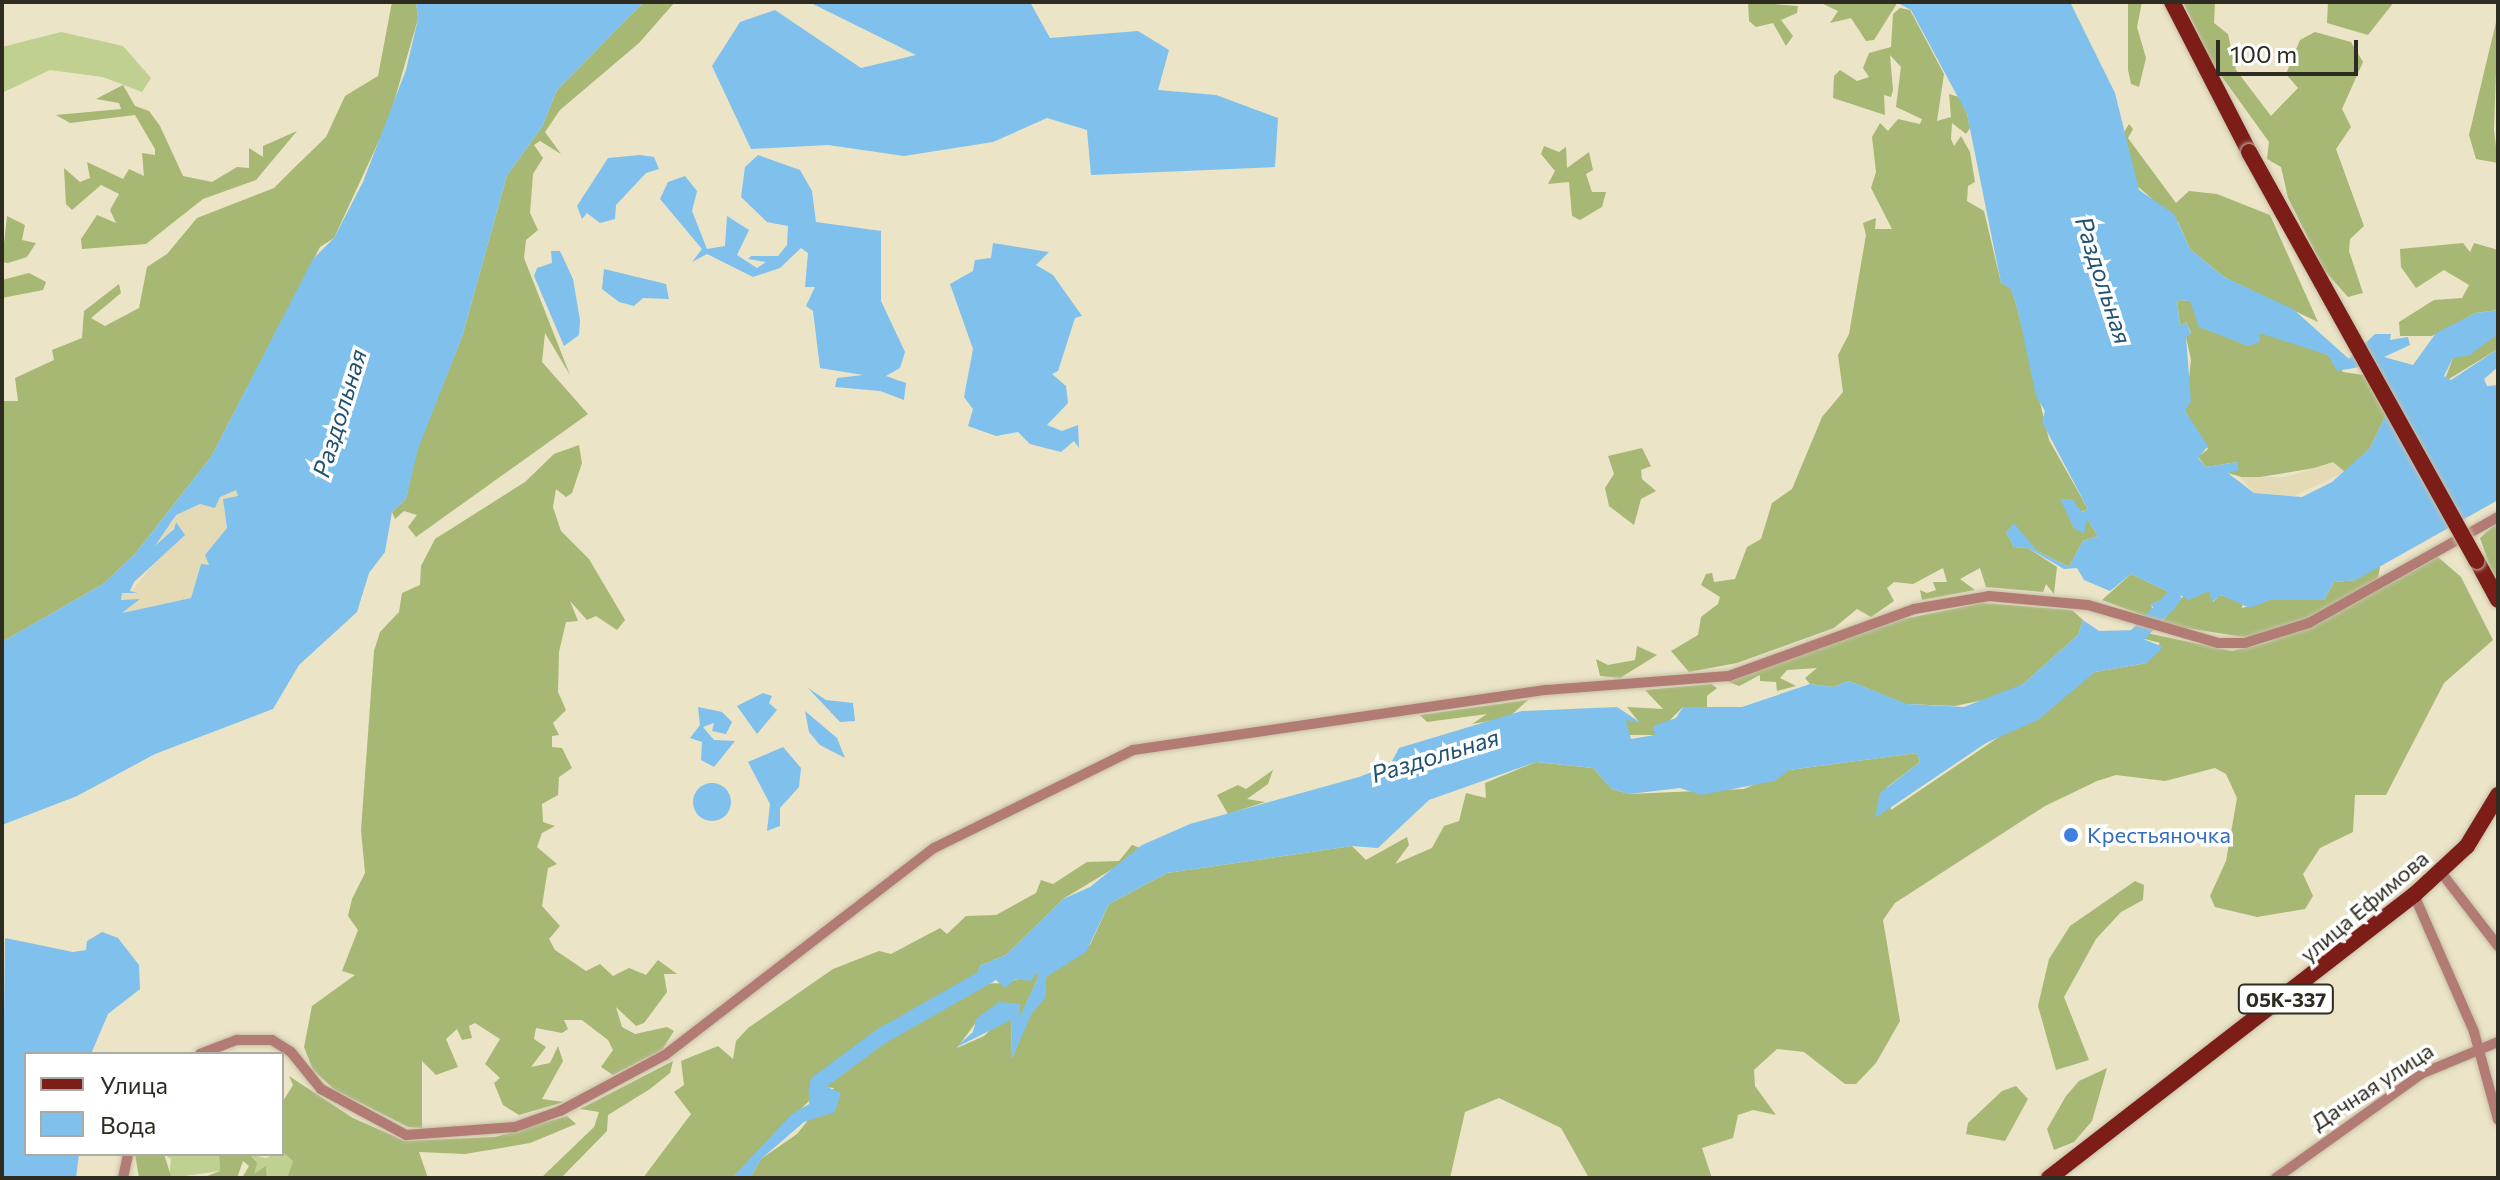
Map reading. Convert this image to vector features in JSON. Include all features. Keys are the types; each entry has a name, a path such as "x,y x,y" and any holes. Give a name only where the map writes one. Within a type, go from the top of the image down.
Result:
{"main road":[{"path":"2172,2 2249,152 2498,600"},
{"name":"улица Ефимова","path":"2049,1178 2414,895 2472,840 2498,795"}],"street":[{"path":"205,1052 237,1040 272,1040 291,1052 321,1089 406,1135 515,1127 560,1111 665,1055 934,848 1133,750 1546,690 1729,676 1914,609 1989,596 2088,605 2218,643 2245,643 2309,623 2498,517"},
{"path":"2440,871 2498,946"},
{"path":"2414,895 2479,1048 2498,1120"},
{"name":"Дачная улица","path":"2276,1178 2421,1074 2498,1042"},
{"path":"123,1178 128,1156"}],"green space":[{"path":"392,2 416,2 418,19 389,119 334,238 320,247 211,457 135,554 103,584 2,642 2,401 18,401 15,378 54,360 52,350 82,338 84,311 119,284 121,293 91,318 105,326 139,308 147,267 167,254 197,218 274,188 326,137 345,96 378,76"},
{"path":"644,2 675,2 639,43 560,110 545,132 561,154 540,141 534,145 543,158 533,174 530,213 538,230 526,240 524,258 570,375 545,333 542,362 588,414 416,537 408,527 417,515 404,511 395,519 392,512 406,499 417,449 462,337 507,175 542,127 557,90"},
{"path":"1748,2 1798,6 1797,13 1781,20 1793,36 1786,46 1773,23 1756,27 1749,21"},
{"path":"1819,2 1896,2 1896,5 1874,40 1866,41 1851,18 1830,23 1838,11"},
{"path":"2128,2 2142,2 2137,27 2146,58 2139,87 2131,84 2128,70"},
{"path":"2183,2 2215,2 2214,23 2228,34 2236,70 2271,116 2298,88 2286,74 2300,40 2315,32 2351,42 2363,62 2342,109 2351,127 2336,149 2364,226 2350,239 2349,251 2363,293 2348,297 2324,270 2288,198 2281,167 2267,159 2269,142 2212,63"},
{"path":"2328,2 2394,2 2368,35 2327,23"},
{"path":"1900,8 1910,10 1944,74 1937,121 1951,117 1949,94 1959,97 1967,114 1970,128 1966,134 1952,123 1951,139 1954,146 1961,136 1970,152 1975,182 1968,186 1967,201 1984,211 2001,283 2011,288 2018,311 2049,440 2088,509 2081,512 2061,499 2074,528 2087,519 2098,536 2083,541 2069,567 2037,551 2016,531 2006,532 2014,547 2028,548 2057,567 2054,594 2046,584 2043,592 1986,587 1980,568 1960,579 1975,590 1922,600 1920,590 1927,593 1936,590 1933,582 1947,582 1943,568 1913,584 1894,582 1887,588 1894,601 1871,617 1857,609 1834,628 1737,663 1689,672 1671,651 1698,635 1701,617 1718,604 1720,597 1701,585 1706,574 1712,573 1714,582 1735,579 1747,547 1761,539 1772,503 1792,489 1822,417 1843,392 1838,355 1849,334 1866,235 1863,223 1876,218 1875,229 1892,229 1871,188 1876,172 1872,137 1880,123 1888,131 1898,119 1920,124 1922,119 1896,107 1901,67 1890,55 1893,90 1891,97 1884,95 1885,115 1833,98 1834,76 1840,70 1857,81 1869,77 1863,68 1869,53 1891,47 1893,14"},
{"path":"2498,14 2494,130 2498,163 2476,159 2469,135"},
{"path":"61,32 123,46 151,78 142,92 103,77 50,70 2,93 2,47"},
{"path":"123,85 135,106 149,111 160,126 183,176 212,182 237,167 249,168 249,148 263,157 263,146 297,131 256,180 203,199 146,244 82,249 81,239 97,215 116,223 110,210 119,194 101,185 72,210 66,204 64,168 80,182 90,178 87,162 123,179 129,169 144,176 142,153 155,155 155,149 135,115 70,123 56,115 121,109 119,103 96,99"},
{"path":"2129,124 2133,129 2128,138 2176,203 2189,191 2217,194 2270,215 2318,322 2224,277 2190,249 2178,222 2134,183 2123,134"},
{"path":"1544,146 1559,152 1566,147 1567,168 1589,152 1593,170 1586,174 1592,192 1606,192 1602,207 1580,220 1572,216 1569,182 1548,184 1555,171 1541,154"},
{"path":"7,216 25,225 22,240 36,243 27,257 8,263 2,262"},
{"path":"2463,243 2470,252 2474,243 2498,250 2498,310 2476,313 2432,336 2400,336 2399,322 2434,300 2462,298 2469,285 2444,270 2416,288 2401,267 2400,249"},
{"path":"29,273 46,282 43,290 2,298 2,280"},
{"path":"2177,300 2191,301 2200,327 2239,342 2259,333 2289,339 2328,355 2343,372 2377,377 2393,400 2370,448 2345,472 2327,466 2248,479 2228,473 2237,462 2206,467 2198,457 2208,449 2185,411 2191,360 2186,337 2191,333 2186,322 2180,326"},
{"path":"2498,334 2498,349 2444,382 2453,358"},
{"path":"579,445 582,463 572,493 566,497 556,489 553,507 561,531 589,559 625,620 617,630 596,616 587,620 570,601 578,621 566,622 559,652 558,692 566,710 553,723 559,735 552,736 552,747 562,748 572,768 559,777 558,795 542,804 543,822 555,826 542,833 537,847 557,864 548,868 542,906 560,926 549,939 555,950 586,971 600,964 613,976 629,968 646,975 658,960 677,974 664,974 667,992 644,1023 636,1026 616,1007 622,1027 635,1034 667,1027 674,1031 662,1050 613,1075 601,1067 613,1050 608,1040 582,1020 564,1020 568,1029 562,1033 536,1028 534,1039 546,1047 531,1067 550,1063 558,1046 563,1061 542,1099 564,1102 519,1115 503,1105 494,1083 500,1078 485,1064 500,1039 475,1023 469,1026 472,1038 462,1040 457,1029 446,1039 458,1067 436,1075 422,1061 422,1128 408,1127 335,1090 313,1070 304,1047 312,1006 355,975 342,971 358,930 348,916 352,899 365,873 361,830 374,651 380,632 399,612 402,593 420,585 421,566 435,539 525,482 554,454"},
{"path":"1642,448 1651,466 1641,470 1642,479 1656,491 1641,499 1634,525 1609,506 1605,488 1614,474 1608,456"},
{"path":"2498,522 2498,589 2480,538"},
{"path":"2438,557 2461,577 2493,640 2444,683 2386,795 2355,795 2353,832 2320,848 2303,874 2313,896 2305,909 2257,917 2215,907 2210,896 2226,861 2237,798 2226,774 2215,768 2165,781 2116,775 2097,781 2045,806 1895,903 1883,920 1900,1021 1876,1063 1856,1084 1845,1084 1804,1052 1777,1049 1754,1070 1755,1086 1776,1115 1753,1110 1738,1115 1733,1138 1702,1148 1712,1178 1589,1178 1561,1128 1499,1098 1465,1112 1450,1178 750,1178 761,1159 797,1134 834,1088 823,1087 732,1178 643,1178 691,1114 674,1092 684,1085 681,1061 718,1046 733,1059 736,1041 748,1028 833,969 879,951 891,954 940,928 947,934 966,916 996,915 1036,893 1041,880 1053,884 1087,862 1119,861 1132,845 1140,848 1134,856 1063,899 1006,955 981,965 972,984 1007,983 1038,972 1037,980 1020,1017 1019,1007 977,1021 957,1048 984,1036 1000,1020 1011,1019 1012,1058 1046,977 1090,945 1109,904 1167,873 1352,846 1366,860 1407,837 1409,845 1395,864 1432,848 1444,826 1459,821 1466,793 1486,798 1485,783 1536,762 1593,768 1612,789 1629,794 1744,789 1789,770 1917,753 1920,762 1887,787 1891,810 2095,672 2147,663 2160,643 2141,638 2142,632 2232,651 2266,643 2324,620"},
{"path":"2371,567 2380,567 2378,578 2306,620 2250,638 2160,624 2185,594 2210,591 2213,602 2220,595 2243,602 2242,608 2270,600 2324,600 2334,582 2356,580"},
{"path":"2131,574 2169,592 2170,597 2151,604 2153,612 2145,616 2102,600"},
{"path":"1982,603 2072,610 2083,620 2078,635 2023,684 2002,696 1955,706 1906,704 1849,681 1833,687 1810,684 1805,678 1817,668 1787,670 1780,678 1796,686 1777,691 1776,682 1760,681 1760,675 1739,686 1726,681 1904,619"},
{"path":"1637,646 1657,655 1620,678 1600,676 1596,659 1608,665 1635,660"},
{"path":"1711,684 1717,688 1707,696 1707,707 1683,707 1655,735 1626,735 1626,719 1639,722 1627,707 1663,709 1645,690"},
{"path":"1528,700 1508,718 1472,724 1487,714 1427,722 1420,715"},
{"path":"1273,770 1268,784 1247,799 1265,802 1228,814 1217,795 1238,785 1246,789"},
{"path":"2135,881 2144,885 2143,900 2121,912 2096,939 2064,997 2089,1060 2056,1070 2038,1006 2049,959 2070,926"},
{"path":"673,1061 670,1073 608,1115 607,1131 561,1178 541,1178 594,1127 599,1112 580,1109"},
{"path":"2107,1068 2092,1121 2074,1142 2054,1150 2047,1129 2066,1096 2079,1081"},
{"path":"289,1076 353,1118 405,1141 495,1137 567,1116 576,1124 530,1143 465,1154 419,1152 428,1178 287,1178 293,1161 284,1153 284,1100 293,1085"},
{"path":"2016,1086 2028,1099 2005,1141 1966,1134 1968,1123 2002,1091"},
{"path":"284,1149 293,1161 287,1178 267,1178 266,1167 254,1174 250,1156 284,1156"},
{"path":"135,1156 165,1156 171,1176 139,1178"},
{"path":"167,1156 219,1156 220,1171 169,1178 171,1159"},
{"path":"219,1156 251,1156 257,1163 254,1174 266,1166 267,1178 242,1178 249,1166 243,1161 237,1178 202,1178 220,1171"}],"sand":[{"path":"2333,462 2345,472 2294,496 2254,493 2240,477 2286,477"},
{"path":"235,489 238,496 223,499 227,528 205,555 209,565 200,565 191,598 122,613 136,603 119,598 122,593 131,592 180,531 175,525 161,544 154,546 176,515 201,504 215,508 220,497"}],"water":[{"path":"416,2 644,2 557,90 542,127 507,175 462,337 418,449 406,499 392,512 385,552 369,573 357,612 299,665 273,709 155,754 77,796 2,825 2,642 103,584 135,554 211,457 313,259 334,238 363,182 406,70 418,19","holes":["236,490 238,496 223,499 227,528 205,555 209,565 201,564 191,598 122,613 140,599 121,600 122,593 137,593 130,591 134,582 185,535 176,522 174,529 155,546 176,515 200,504 215,508 220,497"]},
{"path":"809,2 1030,2 1050,38 1138,31 1169,50 1158,90 1216,95 1278,118 1275,167 1091,175 1087,130 1047,118 993,142 904,156 828,145 751,149 712,66 740,22 775,10 861,68 916,55"},
{"path":"1896,2 2070,2 2115,93 2139,190 2174,214 2190,249 2224,277 2293,309 2349,359 2375,334 2391,334 2390,340 2408,337 2410,345 2384,357 2413,365 2436,333 2476,313 2498,310 2498,334 2470,355 2453,358 2444,376 2451,380 2498,349 2498,367 2484,379 2487,386 2498,385 2498,500 2356,580 2334,582 2324,600 2270,600 2250,608 2221,595 2212,602 2209,591 2189,600 2180,595 2174,610 2162,615 2150,604 2170,597 2169,592 2131,574 2110,591 2084,580 2077,568 2064,569 2028,548 2014,547 2006,532 2014,523 2037,551 2069,567 2083,541 2098,536 2087,519 2084,534 2074,528 2060,499 2072,499 2082,512 2088,509 2042,422 2045,411 2036,396 2018,311 2011,289 2001,283 1967,114 1911,10","holes":["2177,300 2190,301 2199,327 2248,346 2260,342 2259,333 2328,355 2337,371 2365,366 2393,400 2370,448 2332,482 2302,497 2254,493 2228,473 2239,470 2237,462 2206,467 2198,458 2208,446 2185,411 2191,401 2186,337 2191,334 2186,322 2180,326"]},
{"path":"758,155 800,170 812,191 816,222 881,231 881,301 905,352 900,368 886,376 906,383 904,400 880,391 835,387 837,378 863,375 820,368 813,311 806,306 815,287 805,287 808,253 801,248 780,268 753,277 707,254 692,262 702,249 660,199 668,182 685,176 697,191 692,211 707,249 725,246 727,216 749,230 737,255 757,268 766,262 748,259 751,256 778,256 787,245 788,226 767,222 741,197 745,167"},
{"path":"654,157 659,169 646,173 616,205 615,219 600,223 587,213 582,219 577,206 608,158"},
{"path":"993,243 1049,252 1036,265 1053,275 1082,316 1075,318 1058,371 1052,374 1066,386 1068,403 1047,425 1062,431 1078,425 1079,448 1074,441 1061,452 1030,444 1018,432 996,436 968,426 973,409 964,397 973,349 950,284 973,271 975,260 991,258"},
{"path":"551,251 560,251 573,279 580,320 579,335 564,346 534,276 537,268 552,263"},
{"path":"604,269 666,284 669,299 643,298 634,306 619,302 602,289"},
{"path":"2083,620 2099,631 2139,630 2141,638 2163,647 2147,663 2095,672 2038,720 1986,743 1875,818 1880,793 1920,762 1917,753 1789,770 1775,781 1701,795 1680,788 1629,794 1612,789 1593,768 1536,762 1429,800 1378,848 1352,846 1167,873 1109,904 1086,952 1046,977 1046,997 1032,1013 1012,1058 1011,1020 955,1048 973,1032 976,1019 999,1002 1020,1004 1020,1016 1037,980 1037,972 1031,981 1016,979 1005,988 996,980 971,984 981,965 1006,955 1063,899 1090,887 1142,845 1190,824 1359,777 1390,765 1399,748 1522,711 1617,707 1641,723 1626,720 1631,739 1655,735 1653,726 1676,718 1683,707 1742,707 1810,684 1833,687 1849,681 1907,704 1964,707 2023,684 2078,635"},
{"path":"808,688 826,700 853,703 855,721 840,722"},
{"path":"763,693 772,696 769,703 777,710 757,734 737,706"},
{"path":"698,707 722,712 732,722 726,734 712,731 714,723 703,727 714,740 735,741 714,767 701,760 702,742 690,738 700,725"},
{"path":"805,711 837,738 845,758 820,745 809,732"},
{"path":"783,747 801,768 799,787 780,808 780,826 767,831 770,804 748,762"},
{"path":"712,783 725,789 731,802 725,815 712,821 699,815 693,802 699,789"},
{"path":"102,932 118,938 139,965 140,989 108,1014 92,1052 24,1052 24,1156 79,1156 76,1178 2,1178 5,938 73,952 86,950 87,941"},
{"path":"818,1083 841,1093 835,1112 804,1122 761,1159 750,1178 732,1178 792,1114 811,1103 808,1089"}],"waterway":[{"name":"Раздольная","path":"2126,647 2173,598"},
{"name":"Раздольная","path":"817,1103 818,1083 880,1037 989,975"}],"place":[{"name":"Крестьяночка","path":"2071,835"}]}
